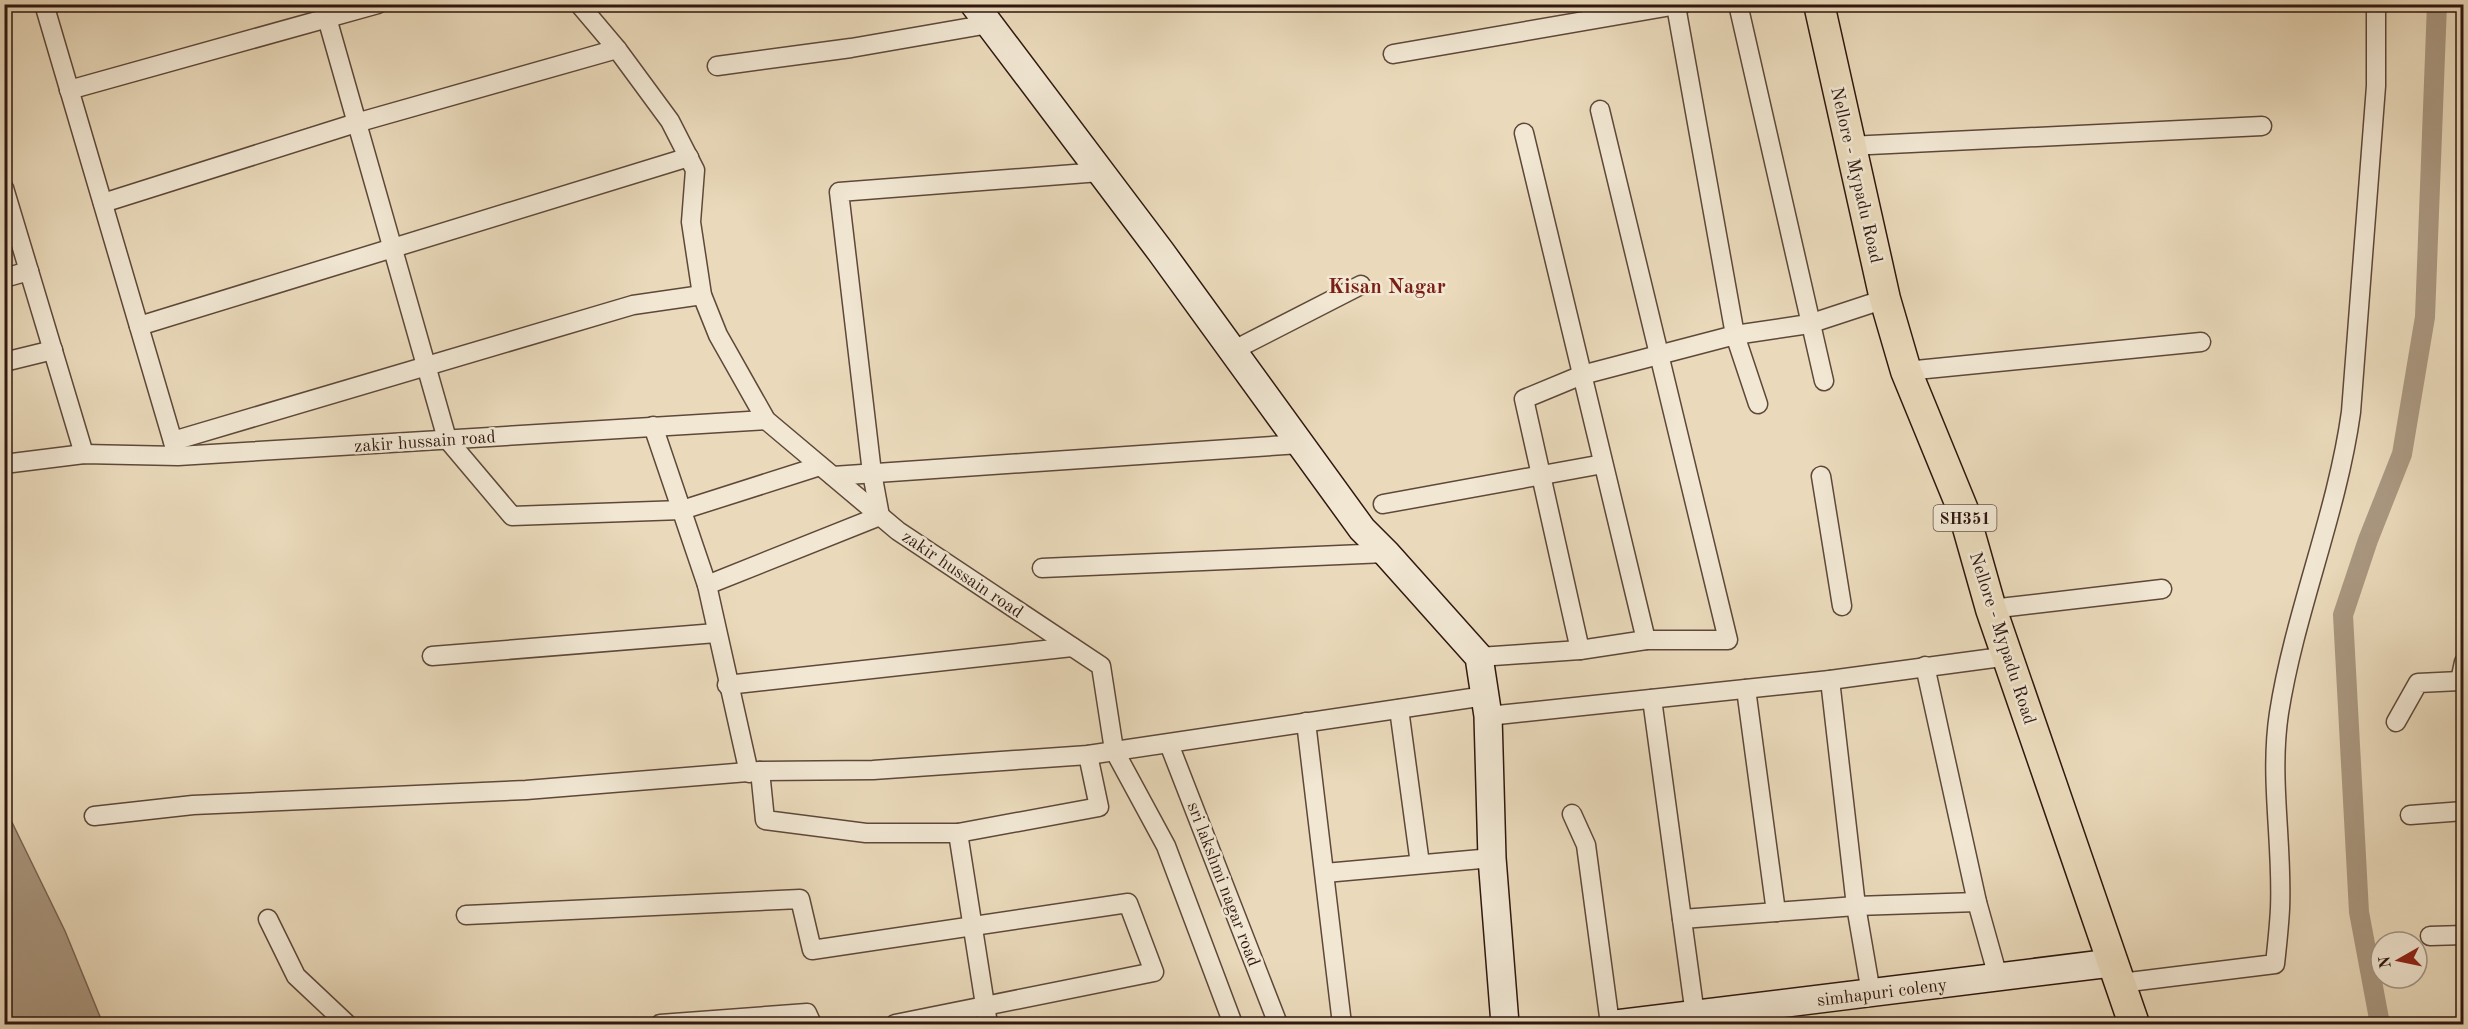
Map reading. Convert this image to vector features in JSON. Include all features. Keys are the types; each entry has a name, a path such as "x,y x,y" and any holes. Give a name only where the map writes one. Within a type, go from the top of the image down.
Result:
{"main road":[{"name":"Nellore - Mypadu Road","path":"1819,4 1885,299 1906,371 1963,510 1991,609 2134,1024"}],"street":[{"path":"44,4 175,448 425,364 633,304 702,295"},
{"path":"69,90 325,13 378,4"},
{"name":"zakir hussain road","path":"579,4 617,49 670,121 695,170 691,222 702,295 718,335 766,420 898,531 1101,666 1114,750 1166,846 1233,1024"},
{"path":"1738,4 1809,324 1824,381"},
{"path":"2116,973 2275,964 2280,909 2275,764 2279,714 2299,621 2345,457 2351,412 2376,86 2376,4"},
{"path":"1394,54 1679,5 1735,335 1758,404"},
{"path":"325,13 447,439 512,516 682,510 827,471 872,473 1300,444"},
{"path":"717,66 851,48 982,14 1362,529 1479,657 1487,706 1492,858 1505,1024"},
{"path":"103,203 356,123 617,49"},
{"path":"1479,657 1580,650 1646,640 1728,640 1600,110"},
{"path":"1849,146 2262,126"},
{"path":"1524,133 1646,640"},
{"path":"140,326 689,157"},
{"path":"707,585 880,516 872,473 839,192 1100,172"},
{"path":"5,190 84,454"},
{"path":"4,278 29,271"},
{"path":"1232,351 1361,285"},
{"path":"1580,650 1524,399 1582,375 1735,335 1809,324 1885,299"},
{"path":"1906,371 2201,342"},
{"path":"4,362 52,350"},
{"name":"zakir hussain road","path":"4,464 84,454 175,448 447,439 766,420"},
{"path":"653,426 707,585 727,686 754,772 765,820 866,833 958,832 1099,807 1088,755"},
{"path":"1383,504 1603,464"},
{"path":"1821,476 1842,606"},
{"path":"1042,568 1386,553"},
{"path":"1991,609 2162,590"},
{"path":"432,656 716,633"},
{"path":"727,686 1072,647"},
{"path":"94,816 193,805 526,790 754,772 873,770 1088,755 1399,709 1652,699 1830,680 2009,656"},
{"path":"2396,722 2418,683 2462,682 2463,662"},
{"path":"1925,666 1977,902 1998,977"},
{"path":"1830,680 1857,906 1871,993"},
{"path":"1746,689 1776,912"},
{"path":"1652,699 1695,1015"},
{"path":"1399,709 1420,864"},
{"path":"1306,722 1342,1024"},
{"name":"sri lakshmi nagar road","path":"1169,744 1278,1024"},
{"path":"2410,815 2463,811"},
{"path":"1572,814 1586,845 1610,1024"},
{"path":"958,832 988,1024"},
{"path":"1324,873 1492,858"},
{"path":"466,915 800,898 812,950 1128,903 1154,972 895,1024"},
{"path":"1682,919 1857,906 1977,902"},
{"path":"267,919 296,976 347,1024"},
{"path":"2430,936 2463,935"},
{"name":"simhapuri coleny","path":"1616,1024 1998,977 2116,973"},
{"path":"660,1024 807,1012 812,1024"}],"shaded area":[{"path":"5,808 65,931 103,1024 5,1024"}],"waterway":[{"path":"2380,1024 2359,912 2343,615 2368,540 2402,454 2425,317 2437,4"}],"district":[{"name":"Kisan Nagar","path":"1387,286"}]}
